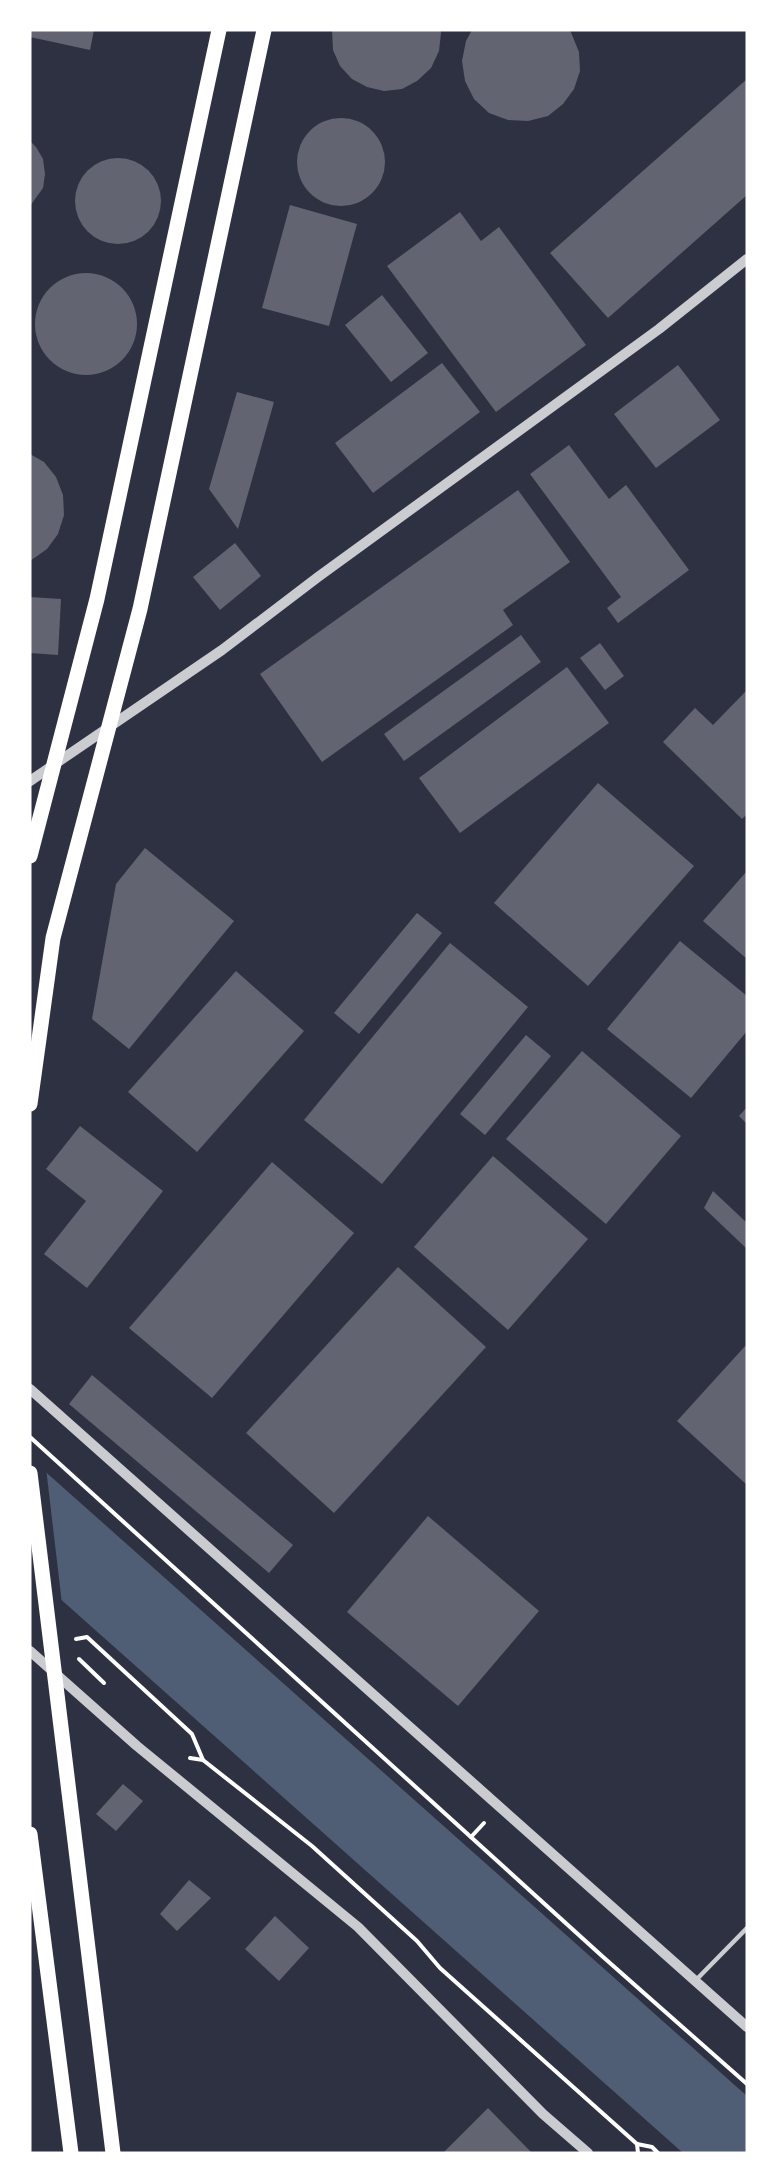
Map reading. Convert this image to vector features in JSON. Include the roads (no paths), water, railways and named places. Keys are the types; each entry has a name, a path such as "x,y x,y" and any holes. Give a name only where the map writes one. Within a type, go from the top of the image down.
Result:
{"main road":[{"path":"30,856 97,599 219,30"},
{"path":"30,1104 53,938 140,609 264,30"},
{"path":"30,1473 113,2153"},
{"path":"30,1834 71,2153"}],"street":[{"path":"30,781 222,650 318,577 659,329 747,259"},
{"path":"30,1389 747,2027"},
{"path":"30,1651 137,1746 358,1927 543,2114 588,2153"}],"lane":[{"path":"694,1981 747,1928"}],"water":[{"path":"30,1458 747,2096 747,2153 683,2153 30,1572"}]}
